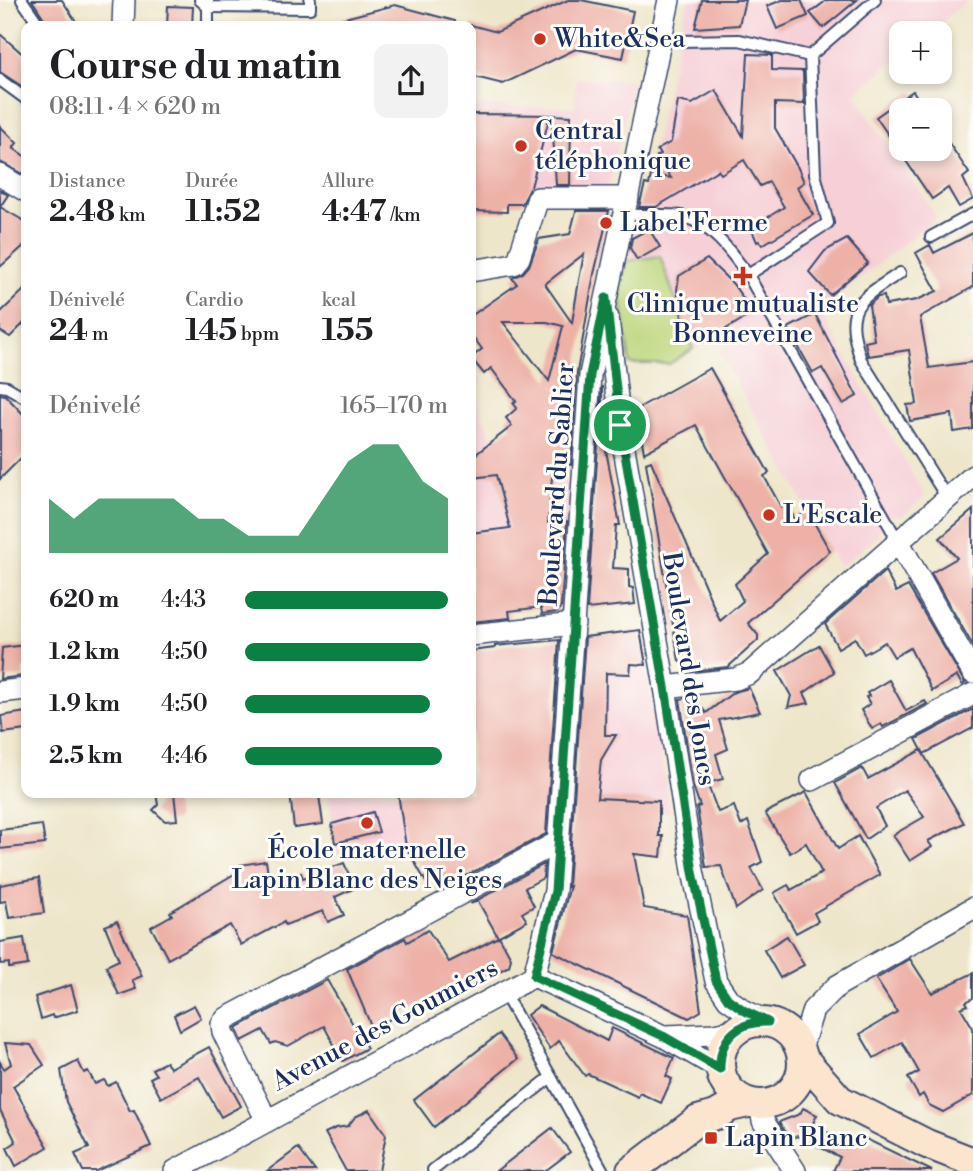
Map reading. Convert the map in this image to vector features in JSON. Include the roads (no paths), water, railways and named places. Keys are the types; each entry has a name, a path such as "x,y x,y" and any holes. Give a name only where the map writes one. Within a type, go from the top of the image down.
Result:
{"street":[{"path":"123,21 124,0"},
{"name":"Boulevard du Sablier","path":"534,976 555,891 590,375 669,0"},
{"path":"0,175 21,188"},
{"path":"476,270 514,264 519,258 538,198 627,206"},
{"name":"Boulevard des Joncs","path":"606,298 620,425 665,687 693,872 716,981 728,999 768,1022"},
{"path":"665,687 736,679 750,673 973,476"},
{"path":"898,541 973,673"},
{"path":"476,634 574,624"},
{"path":"0,692 21,690"},
{"path":"812,780 973,694"},
{"path":"267,1121 223,1032 222,1024 227,1018 558,842"},
{"path":"720,1072 736,1096 764,1102 795,1087 802,1073 802,1053 813,1010 837,986 973,908"},
{"name":"Avenue des Goumiers","path":"175,1171 534,976 663,1036 720,1072"},
{"path":"698,1120 706,1103 716,1091 722,1047 735,1030 746,1024 768,1022 782,1027 793,1036 822,1081 834,1090 840,1100 928,1144 973,1162"},
{"name":"Avenue des Goumiers","path":"663,1036 714,1034 735,1030"},
{"path":"631,1171 698,1120 716,1115 730,1107 764,1102 840,1100"},
{"path":"764,1102 763,1121 794,1171"}],"lane":[{"path":"22,0 37,21"},
{"path":"208,21 206,2 310,8 310,0"},
{"path":"810,56 874,0"},
{"path":"662,35 679,40 738,40 810,56"},
{"path":"748,275 828,223 815,174 810,56"},
{"path":"0,80 21,95"},
{"path":"627,206 637,216 684,216 720,238 748,275 898,541"},
{"path":"931,237 973,214"},
{"path":"900,273 864,296 854,315 852,334 861,360 947,498"},
{"path":"0,386 21,395"},
{"path":"504,993 603,1171"},
{"path":"433,1170 551,1077"}],"place":[{"name":"White&Sea","path":"540,39"},
{"name":"Central téléphonique","path":"521,146"},
{"name":"Label'Ferme","path":"606,223"},
{"name":"Clinique mutualiste Bonneveine","path":"743,276"},
{"name":"L'Escale","path":"769,515"},
{"name":"École maternelle Lapin Blanc des Neiges","path":"367,823"},
{"name":"Lapin Blanc","path":"711,1138"}]}
